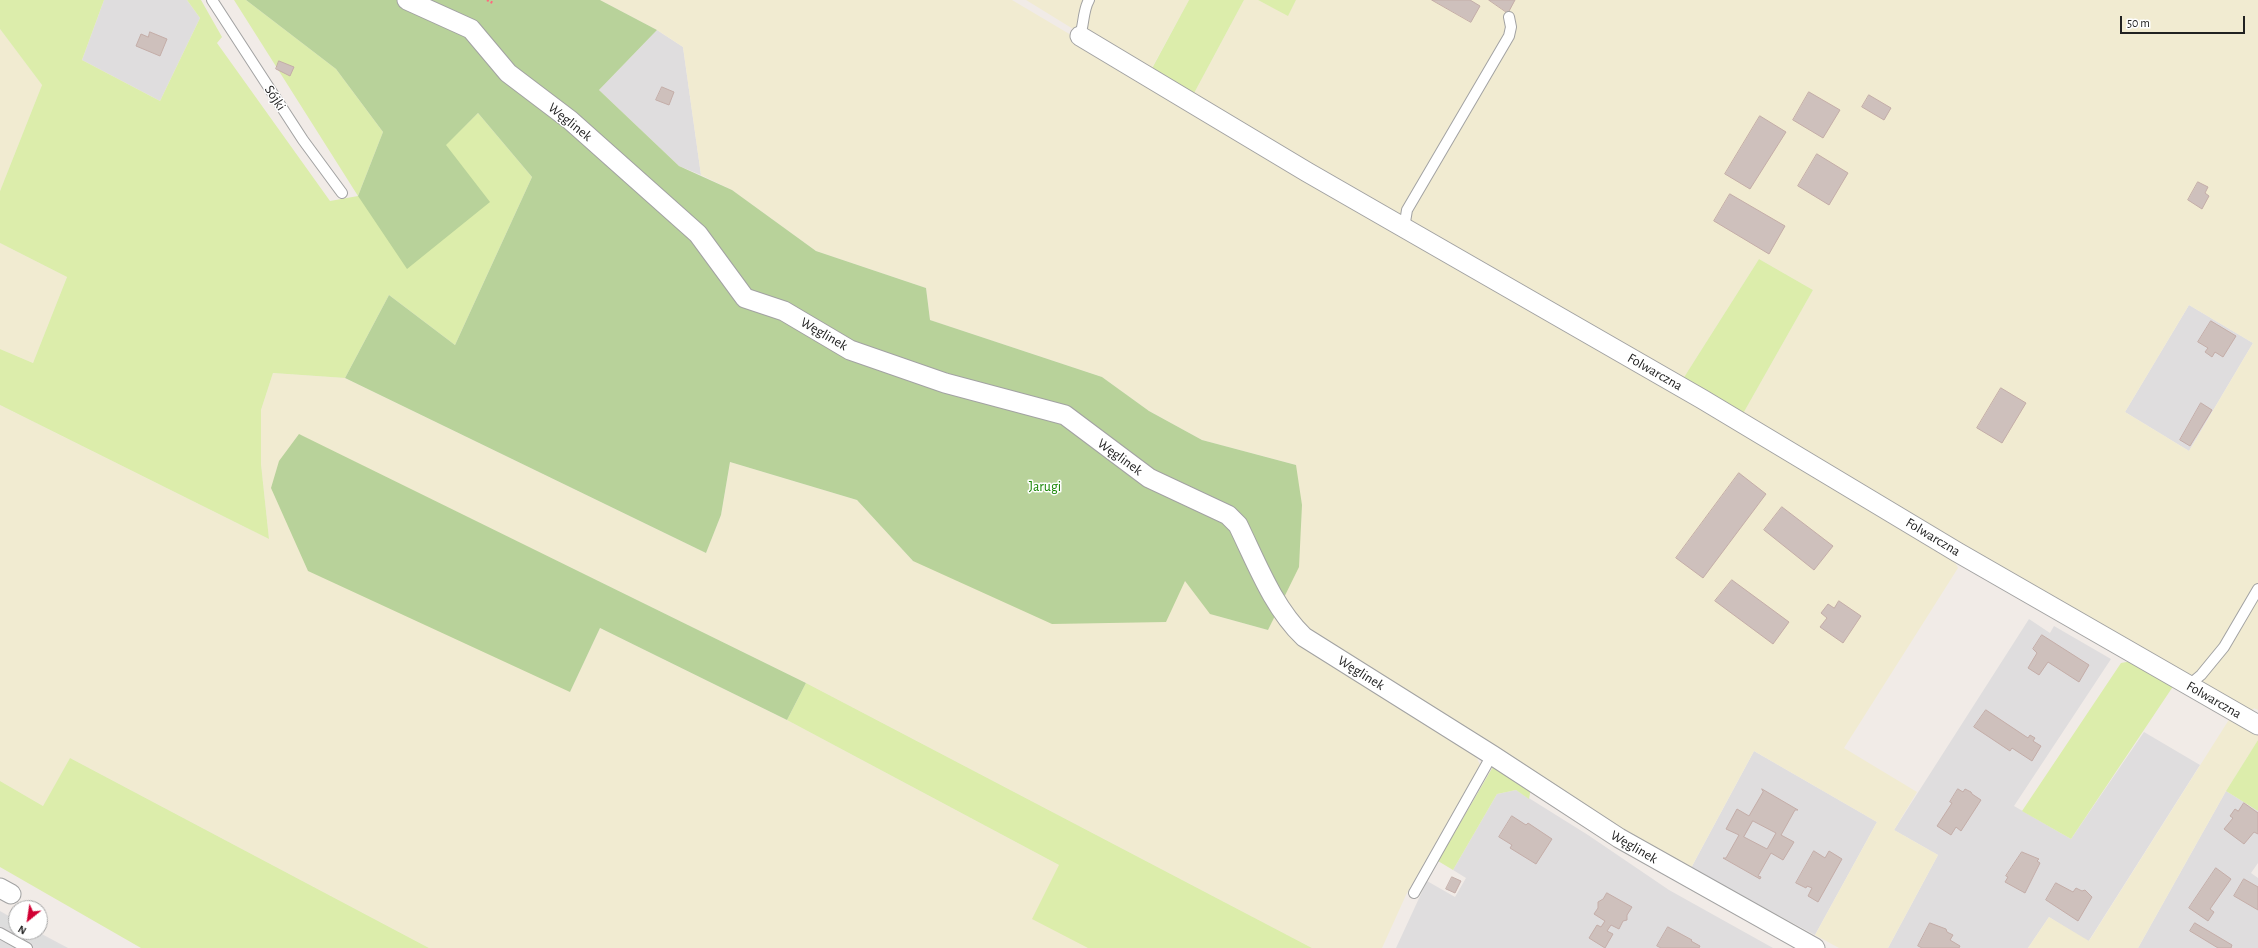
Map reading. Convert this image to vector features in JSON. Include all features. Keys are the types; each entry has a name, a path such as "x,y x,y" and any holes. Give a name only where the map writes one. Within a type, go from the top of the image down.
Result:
{"street":[{"name":"Węglinek","path":"406,0 471,29 508,73 570,120 698,234 745,298 784,311 850,350 945,383 1065,415 1149,478 1228,515 1238,524 1278,606 1289,622 1304,637 1492,755 1619,838 1815,948"},
{"name":"Folwarczna","path":"1080,36 1307,172 1611,346 1951,548 2258,725"}],"lane":[{"name":"Sójki","path":"212,0 303,140 342,193"},
{"path":"1080,36 1085,24 1086,5 1089,0"},
{"path":"1404,228 1407,210 1509,36 1509,17"},
{"path":"2189,685 2201,675 2224,647 2258,589"},
{"path":"1414,893 1492,755"},
{"path":"0,933 27,948"}],"path":[{"path":"487,0 493,3"}],"shaded area":[{"path":"104,0 187,0 200,18 160,101 82,60"},
{"path":"600,0 1012,0 1953,558 1958,568 1844,748 1917,792 1894,830 1938,855 1888,948 1839,948 1815,935 1877,822 1754,751 1691,868 1686,869 1312,638 1280,603 1296,465 1202,440 1149,411 1102,377 930,320 926,288 816,251 732,190 701,175 683,47 657,30"},
{"path":"1026,0 1189,0 1148,75"},
{"path":"1244,0 1258,0 1288,15 1296,0 2258,0 2258,710 2254,708 2250,715 1740,419 1813,290 1759,259 1681,382 1192,97","holes":["2189,305 2253,343 2189,451 2125,412"]},
{"path":"0,29 42,85 0,191"},
{"path":"657,30 683,47 701,175 679,166 599,90"},
{"path":"0,243 67,277 33,363 0,349"},
{"path":"2189,305 2253,343 2189,451 2125,412"},
{"path":"273,373 345,378 706,553 721,515 730,462 857,500 913,561 1185,581 1214,615 1268,630 1276,611 1475,754 1480,765 1406,895 1382,948 1312,948 806,683 300,435 570,692 600,628 787,720 1059,865 1089,948 429,948 70,758 43,806 0,781 0,405 269,539 261,464 261,410"},
{"path":"2029,619 2050,633 2054,626 2111,659 2014,806 2071,839 2144,732 2200,765 2088,942 2049,917 2028,948 1888,948 1938,855 1894,830"},
{"path":"2230,718 2258,735 2258,740 2226,791 2138,948 2028,948 2049,917 2089,941"},
{"path":"1754,751 1877,822 1815,935 1691,868"},
{"path":"1516,790 1588,835 1669,890 1773,948 1396,948 1427,881 1455,897 1466,878 1453,870 1497,794"},
{"path":"2226,791 2258,811 2258,863 2251,873 2258,878 2258,948 2138,948"},
{"path":"0,911 8,916 8,940 48,940 48,937 68,948 0,948"},
{"path":"0,912 8,916 8,929 0,925"},
{"path":"48,939 62,947 62,948 42,948 27,940"}],"green space":[{"path":"0,0 104,0 82,60 160,101 200,18 187,0 201,0 222,37 217,43 330,201 358,196 445,145 478,113 532,177 455,345 389,295 345,378 273,373 261,410 261,464 269,539 0,405 0,349 33,363 67,277 0,243 0,191 42,85 0,29"},
{"path":"234,0 246,0 336,69 383,132 358,196"},
{"name":"Jarugi","path":"246,0 600,0 657,30 599,90 679,166 732,190 816,251 926,288 930,320 1102,377 1149,411 1202,440 1296,465 1302,505 1299,567 1268,630 1210,614 1185,581 1166,622 1052,624 913,561 857,500 730,462 721,515 706,553 345,378 389,295 455,345 532,177 478,113 446,145 490,202 407,269 358,196 383,132 336,69"},
{"path":"1189,0 1244,0 1192,97 1149,74"},
{"path":"1258,0 1296,0 1288,16"},
{"path":"1759,259 1813,290 1740,419 1681,382"},
{"path":"299,434 806,683 787,720 600,628 570,692 308,571 271,488 279,461"},
{"path":"2132,661 2174,685 2071,839 2022,811 2121,663"},
{"path":"806,683 1312,948 1088,948 1032,919 1059,865 787,720"},
{"path":"2258,740 2258,811 2226,791"},
{"path":"70,758 429,948 141,948 0,867 0,781 43,806"},
{"path":"1494,765 1531,788 1529,799 1516,790 1497,794 1453,870 1438,861"}],"building":[{"path":"1432,0 1470,0 1480,6 1471,22"},
{"path":"1489,0 1515,0 1508,13"},
{"path":"150,32 167,39 160,56 136,46 141,34 148,37"},
{"path":"279,61 294,67 290,76 276,69"},
{"path":"662,87 674,92 669,105 656,100"},
{"path":"1809,92 1840,110 1823,138 1793,120"},
{"path":"1869,95 1891,108 1884,120 1862,107"},
{"path":"1760,116 1786,132 1750,189 1725,174"},
{"path":"1817,154 1848,173 1829,205 1798,186"},
{"path":"2198,182 2208,187 2205,193 2209,196 2202,209 2188,200"},
{"path":"1730,194 1785,226 1769,254 1714,221"},
{"path":"2211,321 2236,336 2223,357 2215,352 2212,357 2205,352 2208,348 2198,342"},
{"path":"2001,388 2026,403 2002,443 1977,428"},
{"path":"2201,403 2212,410 2190,446 2180,440"},
{"path":"1739,473 1766,494 1703,578 1676,558"},
{"path":"1782,507 1833,546 1814,570 1764,530"},
{"path":"1732,580 1789,622 1773,644 1715,601"},
{"path":"1839,601 1861,616 1843,643 1820,627 1827,618 1821,613 1828,604 1834,608"},
{"path":"2042,635 2089,665 2079,682 2048,662 2039,675 2028,668 2037,653 2033,649"},
{"path":"1986,710 2028,738 2030,735 2035,738 2033,741 2041,746 2032,761 2012,748 2010,751 1974,727"},
{"path":"1762,789 1798,810 1795,810 1781,835 1794,842 1783,860 1771,853 1758,876 1761,877 1760,879 1723,858 1726,858 1739,835 1726,829 1737,809 1749,816 1763,792","holes":["1753,821 1776,833 1767,849 1744,837"]},
{"path":"1958,789 1963,792 1965,789 1981,800 1961,831 1956,827 1951,835 1937,826 1952,803 1950,802"},
{"path":"2244,803 2258,813 2258,834 2254,832 2244,844 2224,829 2233,818 2230,816 2235,809 2238,811"},
{"path":"1512,816 1526,825 1528,823 1552,839 1536,864 1510,848 1512,845 1499,837"},
{"path":"1814,851 1825,858 1829,851 1842,859 1818,902 1808,896 1812,888 1807,886 1806,888 1796,883"},
{"path":"2022,852 2039,859 2037,861 2040,863 2025,893 2005,882 2008,877 2006,876"},
{"path":"2216,868 2231,879 2210,909 2214,912 2208,921 2189,908"},
{"path":"1452,877 1461,881 1455,893 1446,889"},
{"path":"2244,879 2258,887 2258,910 2234,896"},
{"path":"2056,883 2073,892 2076,888 2082,891 2085,890 2092,897 2078,921 2046,900"},
{"path":"1607,893 1632,907 1627,915 1627,920 1623,921 1619,929 1611,925 1607,931 1613,934 1605,948 1589,938 1597,925 1601,927 1605,921 1594,914 1598,908 1598,902 1603,899"},
{"path":"1930,923 1946,929 1947,932 1953,935 1950,940 1960,946 1959,948 1922,948 1918,946"},
{"path":"2195,923 2232,945 2231,948 2218,948 2190,931"},
{"path":"1668,927 1692,940 1691,941 1700,946 1699,948 1661,948 1657,946"}]}
